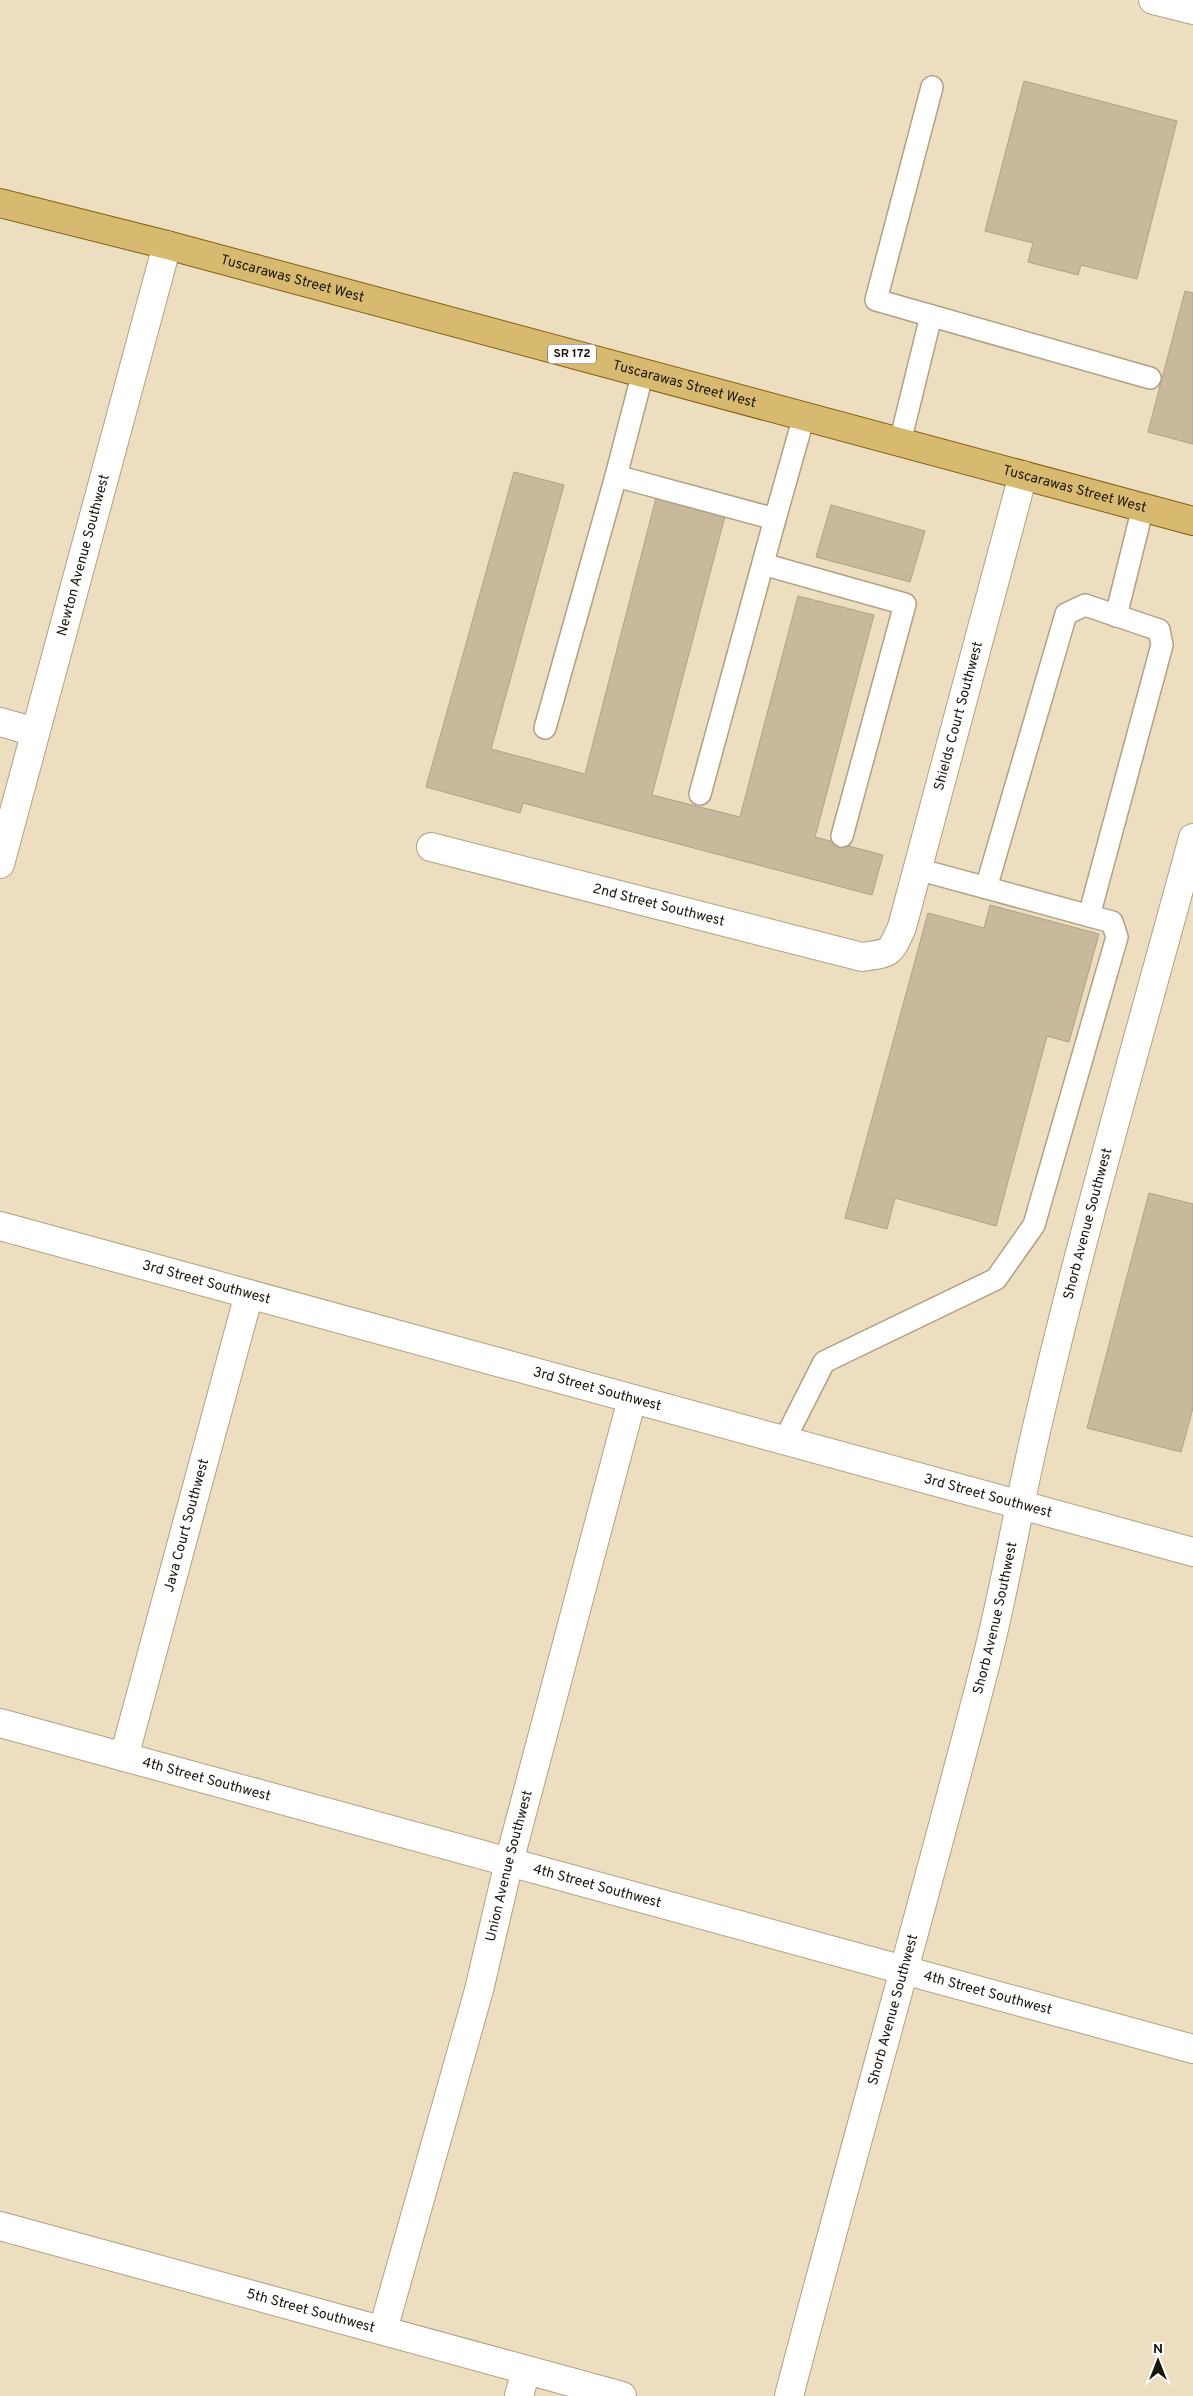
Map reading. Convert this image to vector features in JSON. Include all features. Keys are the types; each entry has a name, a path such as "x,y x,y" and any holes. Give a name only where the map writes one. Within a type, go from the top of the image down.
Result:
{"main road":[{"name":"Tuscarawas Street West","path":"0,203 167,245 1193,521"}],"street":[{"path":"1153,0 1193,10"},
{"name":"Newton Avenue Southwest","path":"0,864 167,245"},
{"name":"Shields Court Southwest","path":"886,953 893,946 902,927 1023,475"},
{"path":"0,722 35,732"},
{"name":"Shorb Avenue Southwest","path":"790,2396 851,2157 904,1970 987,1657 1021,1506 1033,1443 1081,1251 1193,838"},
{"name":"2nd Street Southwest","path":"432,847 862,956 886,953"},
{"name":"3rd Street Southwest","path":"0,1226 1193,1552"},
{"name":"Java Court Southwest","path":"124,1758 249,1294"},
{"name":"Union Avenue Southwest","path":"383,2330 479,1990 509,1862 632,1399"},
{"name":"4th Street Southwest","path":"0,1724 1193,2049"},
{"name":"5th Street Southwest","path":"0,2226 622,2396"},
{"path":"519,2396 526,2370"}],"lane":[{"path":"932,87 876,300 1150,378"},
{"path":"900,442 931,316"},
{"path":"545,728 616,476 643,372"},
{"path":"700,794 804,416"},
{"path":"616,476 775,519"},
{"path":"1116,616 1143,508"},
{"path":"763,564 905,604 842,836"},
{"path":"986,888 1066,614 1085,605 1159,630 1162,644 1089,916"},
{"path":"784,1441 824,1362 996,1279 1034,1225 1117,937 1112,922 918,869"}],"building":[{"path":"1024,81 1177,121 1137,279 1081,265 1078,275 1028,262 1033,243 985,231"},
{"path":"1185,291 1193,293 1193,444 1148,432"},
{"path":"514,472 564,485 491,749 585,774 656,498 725,516 652,795 740,817 798,596 874,615 815,837 883,855 872,895 523,803 520,813 426,787"},
{"path":"831,505 925,531 910,582 816,557"},
{"path":"990,905 1099,934 1069,1042 1047,1036 996,1226 895,1198 887,1229 845,1218 928,913 984,928"},
{"path":"1149,1193 1193,1204 1193,1408 1181,1452 1087,1428"}]}
